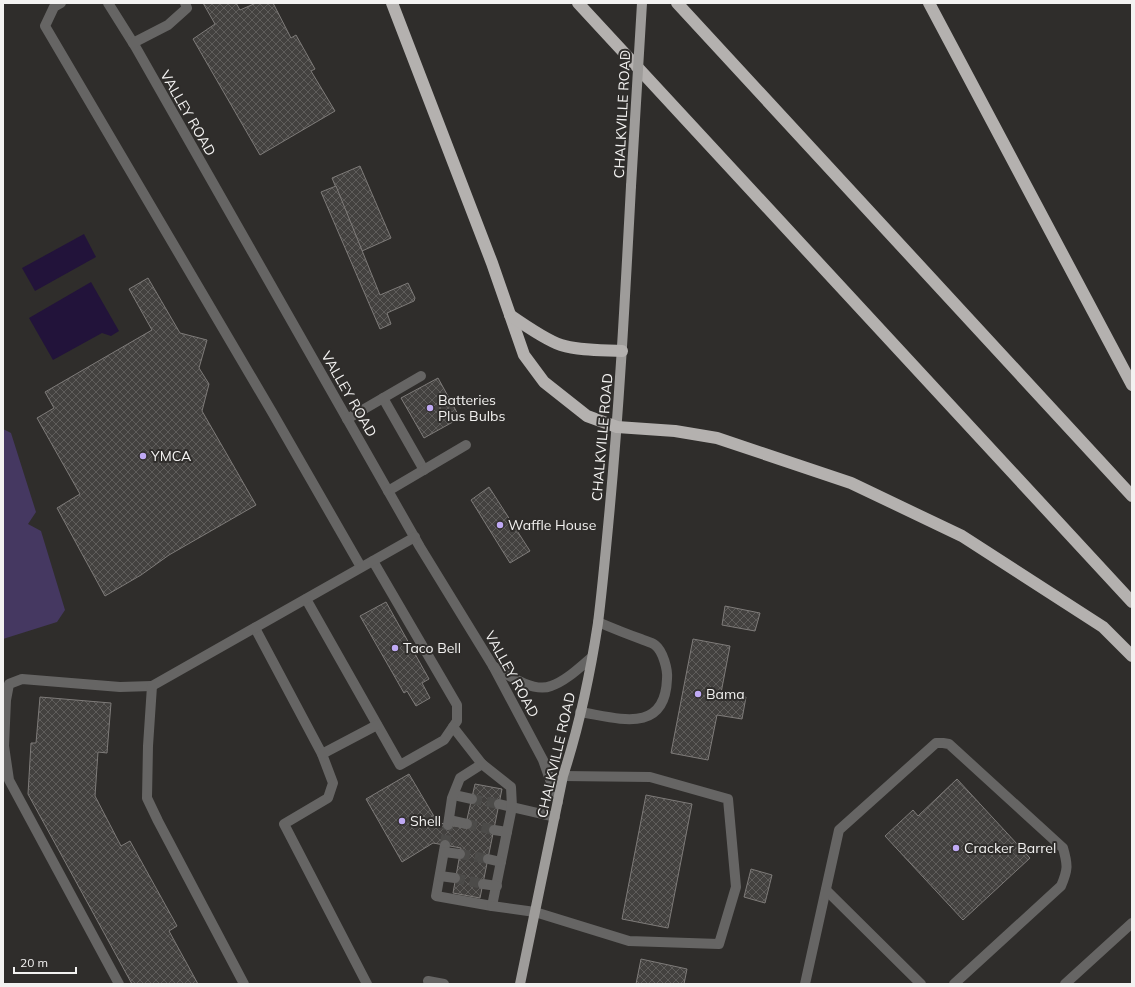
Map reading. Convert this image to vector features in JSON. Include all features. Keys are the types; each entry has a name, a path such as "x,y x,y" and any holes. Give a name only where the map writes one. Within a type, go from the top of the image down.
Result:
{"highway":[{"path":"392,3 489,255 524,355 544,382 587,416 617,427 675,431 717,438 851,483 962,536 1103,627 1132,656"},
{"path":"578,3 1132,602"},
{"path":"677,3 1132,496"},
{"path":"929,3 1132,385"},
{"path":"510,315 532,330 560,345 578,349 622,351"}],"main road":[{"name":"CHALKVILLE ROAD","path":"520,984 563,776 572,748 598,622 617,427 642,3"}],"street":[{"path":"61,3 54,7 45,26 361,567"},
{"name":"VALLEY ROAD","path":"108,3 133,43 414,537 493,666 543,760 558,802"},
{"path":"133,43 168,26 187,8 184,3"},
{"path":"347,419 421,376"},
{"path":"383,398 424,470"},
{"path":"388,491 466,445"},
{"path":"119,984 9,780 4,746 6,700 9,684 22,679 120,686 152,686 414,537"},
{"path":"306,599 400,765 444,740 457,721 457,705 373,561"},
{"path":"580,712 633,720 648,717 660,706 667,692 668,671 662,655 655,645 598,622"},
{"path":"255,628 322,754 333,783 328,798 284,824 367,984"},
{"path":"493,666 522,683 536,687 550,687 565,678 592,657"},
{"path":"152,686 148,746 147,798 244,984"},
{"path":"322,754 377,725"},
{"path":"453,727 482,764 511,787 512,807 492,906"},
{"path":"804,984 839,830 936,743 949,744 1063,848 1067,861 1067,872 1062,886 954,984"},
{"path":"466,824 449,822 454,795 460,778 482,764"},
{"path":"460,854 445,848 436,896 535,912 629,941 719,944 736,887 728,799 650,778 563,776"},
{"path":"454,795 472,799"},
{"path":"499,804 555,816"},
{"path":"494,830 507,832"},
{"path":"488,859 501,862"},
{"path":"440,876 455,878"},
{"path":"483,884 496,886"},
{"path":"826,890 921,984"},
{"path":"1066,984 1132,923"},
{"path":"428,980 444,984"}],"shaded area":[{"path":"84,234 96,257 35,291 22,268"},
{"path":"91,282 119,331 111,336 102,333 53,360 29,318"},
{"path":"3,429 11,433 36,512 28,524 41,531 65,610 57,622 3,639"}],"building":[{"path":"203,3 236,3 240,10 256,3 273,3 291,38 296,35 315,69 311,71 335,111 260,155 193,39 215,24"},
{"path":"360,166 391,238 362,251 332,178"},
{"path":"336,186 380,295 408,283 415,298 414,301 387,313 391,324 380,329 321,192"},
{"name":"YMCA","path":"148,278 180,333 207,340 199,368 209,384 202,411 256,505 169,555 141,575 105,596 57,508 80,494 37,418 54,408 45,392 152,330 129,289"},
{"path":"438,378 460,418 424,438 401,398"},
{"path":"489,487 530,551 510,563 471,500"},
{"name":"Taco Bell","path":"386,602 429,679 422,683 430,698 416,706 407,691 404,693 360,616"},
{"path":"725,606 760,613 755,631 722,625"},
{"path":"693,639 730,646 721,693 746,697 742,719 717,715 708,760 671,753"},
{"path":"40,697 111,703 107,753 98,752 95,796 121,846 130,841 177,926 169,931 198,984 132,984 28,794 31,743 36,743"},
{"path":"409,774 435,818 435,822 465,828 475,784 502,789 480,898 453,893 461,848 433,843 402,862 366,799"},
{"path":"957,779 1030,858 963,920 885,836 913,810 918,816"},
{"path":"646,795 692,804 668,928 622,919"},
{"path":"751,869 772,875 765,903 744,897"},
{"path":"641,959 687,969 684,984 636,984"}],"tunnel":[{"path":"472,799 499,804"},
{"path":"467,824 494,830"},
{"path":"445,845 448,825"},
{"path":"460,854 488,859"},
{"path":"455,878 483,884"}],"place":[{"name":"Batteries Plus Bulbs","path":"430,408"},
{"name":"YMCA","path":"143,456"},
{"name":"Waffle House","path":"500,525"},
{"name":"Taco Bell","path":"395,648"},
{"name":"Bama","path":"698,694"},
{"name":"Shell","path":"402,821"},
{"name":"Cracker Barrel","path":"956,848"}]}
